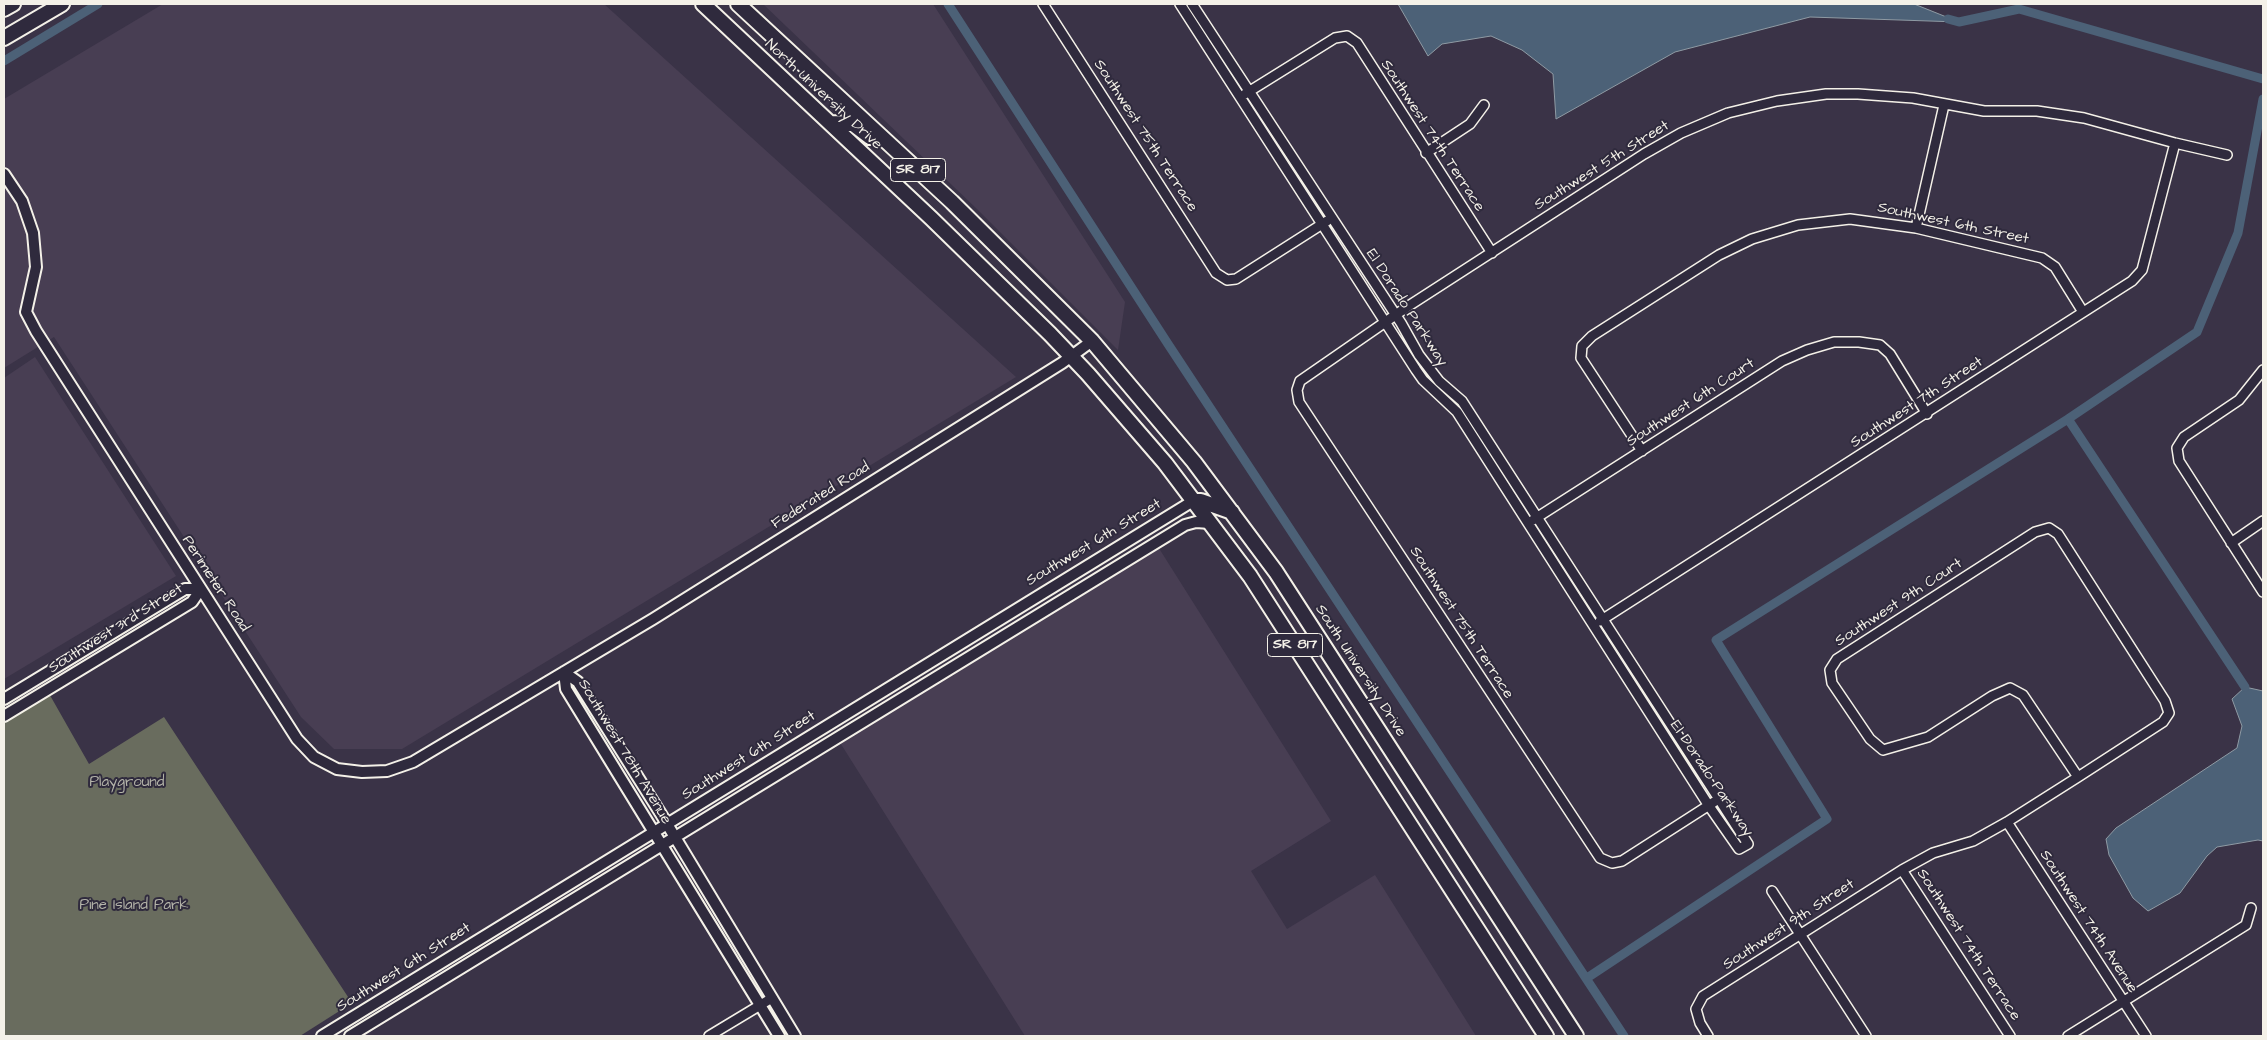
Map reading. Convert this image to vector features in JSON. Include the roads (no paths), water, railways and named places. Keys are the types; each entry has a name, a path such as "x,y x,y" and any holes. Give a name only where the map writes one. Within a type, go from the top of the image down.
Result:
{"main road":[{"path":"4,9 13,4"},
{"path":"4,38 62,4"},
{"name":"North University Drive","path":"703,4 830,123 1072,356"},
{"name":"North University Drive","path":"738,4 952,202 1092,341"},
{"path":"830,123 846,123 860,128 978,238 994,244"},
{"name":"South University Drive","path":"1092,341 1194,462 1276,572 1576,1036"},
{"name":"SR 817","path":"1072,356 1145,438 1250,576 1546,1036"},
{"path":"1192,501 1202,501 1232,512"}],"street":[{"name":"Southwest 75th Terrace","path":"1043,4 1216,273 1227,280 1245,274 1322,224"},
{"name":"El Dorado Parkway","path":"1180,4 1423,380 1457,412 1709,806 1739,849 1748,844 1462,402 1429,370 1192,4"},
{"name":"Southwest 74th Terrace","path":"1249,92 1336,38 1347,36 1357,43 1492,253"},
{"path":"1240,97 1249,92"},
{"name":"Southwest 5th Street","path":"1296,390 1300,381 1395,315 1651,150 1681,133 1728,114 1777,101 1826,94 1913,98 1984,111 2037,111 2084,118 2227,155"},
{"path":"1426,153 1470,124 1484,104"},
{"path":"1916,228 1944,105"},
{"name":"Southwest 7th Street","path":"1594,625 1927,414 2132,281 2142,270 2175,143"},
{"name":"Perimeter Road","path":"4,174 22,201 33,233 36,267 26,312 36,331 297,739 314,757 336,769 362,772 387,771 413,762 564,672"},
{"path":"1322,224 1331,219"},
{"name":"Southwest 6th Street","path":"1642,451 1581,358 1582,346 1592,336 1719,255 1752,238 1798,225 1850,219 1916,228 2042,258 2055,267 2083,312"},
{"name":"Federated Road","path":"564,672 653,619 1072,356 1092,341"},
{"name":"Southwest 6th Court","path":"1528,523 1782,361 1834,342 1859,342 1880,345 1890,354 1927,414"},
{"path":"2263,370 2239,400 2184,437 2177,448 2178,461 2263,592"},
{"name":"Southwest 75th Terrace","path":"1296,390 1299,402 1600,858 1612,863 1622,861 1709,806"},
{"name":"Southwest 6th Street","path":"322,1036 1192,501"},
{"path":"2231,543 2263,521"},
{"name":"Southwest 6th Street","path":"350,1036 1185,525 1196,522 1210,523"},
{"name":"Southwest 9th Court","path":"2049,528 2058,534 2165,700 2169,713 2163,722 2078,777 2023,695 2010,688 1992,696 1928,737 1883,750 1870,740 1832,683 1830,670 1837,659 2035,532 2049,528"},
{"name":"Southwest 3rd Street","path":"4,699 185,589 201,590"},
{"name":"Southwest 3rd Street","path":"4,716 192,602 201,590"},
{"path":"108,636 111,652"},
{"name":"Southwest 78th Avenue","path":"564,672 578,682 675,837 795,1036"},
{"name":"Southwest 78th Avenue","path":"564,672 566,689 663,844 778,1036"},
{"path":"2006,822 2078,777"},
{"path":"1709,806 1719,799"},
{"name":"Southwest 9th Street","path":"1708,1036 1700,1023 1696,1009 1703,996 1902,870 1933,853 1973,841 2006,822"},
{"name":"Southwest 74th Avenue","path":"2006,822 2146,1036"},
{"name":"Southwest 74th Terrace","path":"1902,870 2010,1036"},
{"path":"1772,890 1866,1036"},
{"path":"2068,1036 2246,925 2251,908"},
{"path":"709,1036 772,998"}],"water":[{"path":"1398,4 1914,4 1959,22 1810,17 1675,52 1556,119 1553,74 1522,50 1491,36 1442,44 1428,56"},
{"path":"2245,687 2263,691 2263,841 2258,840 2217,847 2207,856 2180,893 2148,911 2133,898 2109,855 2106,839 2116,828 2237,748 2242,726 2232,699"}],"waterway":[{"path":"4,61 98,4"},
{"path":"948,4 1168,344 1624,1036"},
{"path":"1948,19 1959,22 2019,9 2263,79"},
{"path":"2245,687 2068,419 2197,332 2238,233 2263,99"},
{"path":"1587,978 1827,819 1716,640 2068,419"}],"park label":[{"name":"Playground","path":"127,783"},
{"name":"Pine Island Park","path":"134,906"}]}
